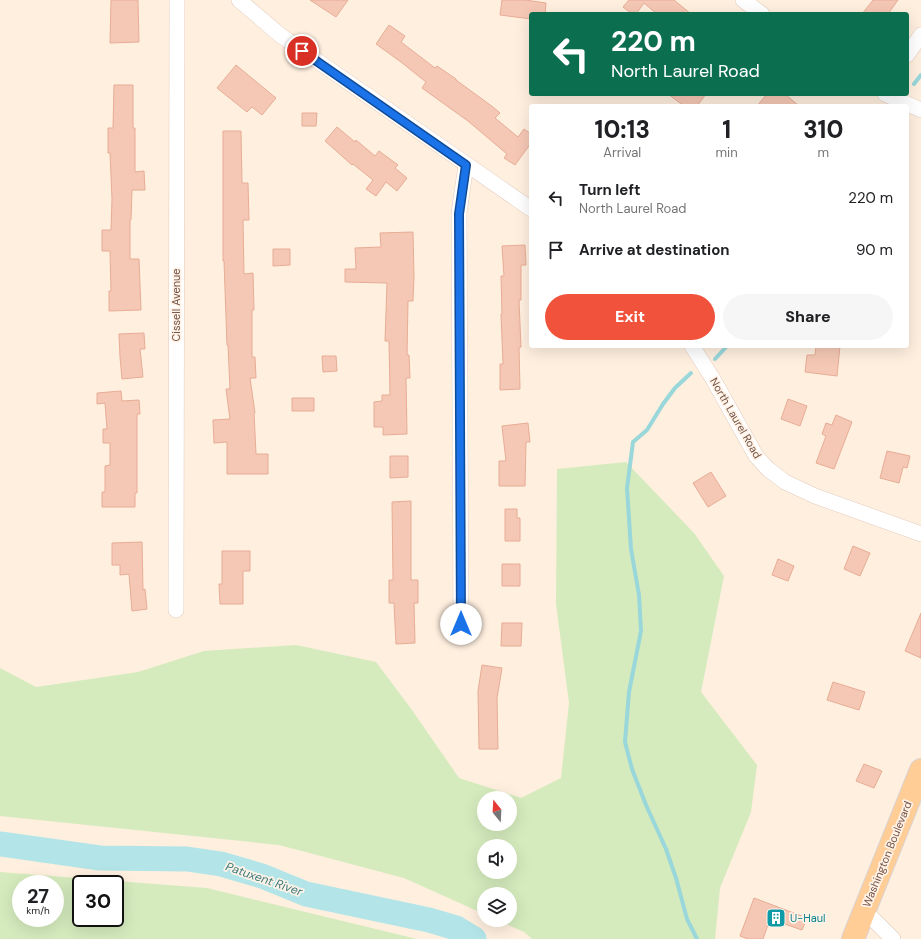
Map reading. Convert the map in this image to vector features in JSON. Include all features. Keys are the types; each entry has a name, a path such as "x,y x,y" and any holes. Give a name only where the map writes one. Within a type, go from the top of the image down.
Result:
{"main road":[{"name":"Washington Boulevard","path":"852,939 921,770"}],"street":[{"name":"Cissell Avenue","path":"176,610 177,0"},
{"path":"239,0 280,35 529,208"},
{"path":"743,0 759,12"},
{"path":"909,51 921,35"},
{"path":"890,96 908,104"},
{"path":"909,105 921,110"},
{"path":"461,624 459,214 466,165"},
{"name":"North Laurel Road","path":"693,348 713,379 753,451 768,469 786,482 815,496 921,534"},
{"path":"864,910 893,939"}],"green space":[{"path":"626,462 694,533 724,576 701,692 757,765 751,812 720,888 715,939 532,939 524,932 513,927 517,927 517,887 477,887 477,911 404,878 279,845 0,816 0,668 36,687 138,672 204,651 296,645 376,662 412,710 459,778 499,791 477,791 477,831 517,831 517,797 521,798 561,778 569,703 556,604 557,469"},
{"path":"0,872 39,875 12,875 12,927 64,927 64,877 72,878 72,927 124,927 124,882 207,888 417,939 0,939"}],"building":[{"path":"111,0 138,0 139,42 110,43"},
{"path":"310,0 348,0 336,17"},
{"path":"502,0 525,0 546,3 545,12 529,12 529,19 500,15"},
{"path":"629,0 674,0 689,12 655,12 644,3 637,12 629,12 623,7"},
{"path":"873,0 898,0 889,12 864,12"},
{"path":"389,25 405,36 401,42 435,68 437,66 456,79 500,113 495,118 518,137 524,129 529,133 529,146 515,165 504,158 507,154 468,121 422,88 426,82 376,44"},
{"path":"236,65 276,98 262,115 252,107 247,112 217,88"},
{"path":"114,85 133,85 135,172 144,171 145,190 132,190 130,220 130,259 139,259 141,310 109,311 109,291 111,291 110,251 102,251 102,230 111,230 112,199 110,153 108,153 108,128 113,128"},
{"path":"671,96 704,96 698,104 681,104"},
{"path":"765,96 787,96 797,104 759,104"},
{"path":"302,113 317,113 316,126 302,126"},
{"path":"337,127 375,156 379,151 398,165 395,168 407,178 397,191 386,182 376,196 366,189 373,180 353,164 352,165 325,141"},
{"path":"223,131 241,131 242,183 248,183 249,220 243,220 244,274 253,273 254,310 252,310 252,357 255,357 256,378 250,378 255,413 256,454 268,454 268,474 227,474 227,442 214,443 213,420 230,419 226,389 230,389 223,261"},
{"path":"413,232 413,301 408,301 407,355 409,355 410,378 406,378 407,434 383,435 383,427 374,427 374,402 382,401 382,395 390,395 389,341 385,341 387,283 345,282 345,269 356,269 355,248 381,247 380,233"},
{"path":"525,245 526,265 521,265 521,300 519,300 521,347 519,348 520,389 500,390 500,364 503,364 501,276 504,276 502,246"},
{"path":"273,249 290,249 290,265 273,266"},
{"path":"144,333 145,349 140,349 143,377 122,379 119,334"},
{"path":"816,348 840,348 837,376 805,372 807,355 815,355"},
{"path":"322,356 336,356 337,371 323,372"},
{"path":"121,391 122,401 139,400 140,414 137,414 137,493 135,493 135,507 102,507 102,492 105,492 105,466 110,465 110,443 103,443 103,429 107,429 105,403 97,404 97,393"},
{"path":"292,398 314,398 314,411 292,411"},
{"path":"788,399 807,406 800,426 781,419"},
{"path":"836,415 852,422 834,469 816,463 826,436 822,434 826,423 832,425"},
{"path":"528,423 530,442 526,442 525,486 499,486 499,461 506,461 502,426"},
{"path":"887,451 910,456 907,468 903,467 899,483 880,478"},
{"path":"390,456 408,456 408,477 390,478"},
{"path":"711,472 726,496 708,507 693,483"},
{"path":"411,501 411,580 418,580 418,603 414,603 415,643 396,644 394,603 389,603 389,580 393,580 392,502"},
{"path":"505,509 517,509 517,518 520,518 520,541 505,541"},
{"path":"142,542 143,590 145,589 147,609 132,611 129,574 120,575 120,565 112,565 112,543"},
{"path":"853,546 870,553 860,576 844,569"},
{"path":"222,551 250,551 250,571 243,571 243,604 220,604 219,584 222,584"},
{"path":"778,559 794,566 788,581 772,575"},
{"path":"502,564 520,564 520,586 502,586"},
{"path":"921,613 921,658 905,651"},
{"path":"502,623 522,623 521,646 501,646"},
{"path":"482,665 502,668 497,698 498,749 479,749 478,691"},
{"path":"833,682 865,692 859,710 827,700"},
{"path":"864,764 882,771 874,788 856,781"},
{"name":"U-Haul","path":"754,898 807,918 802,930 770,919 763,939 748,939 740,936"}],"waterway":[{"path":"914,84 921,75"},
{"path":"715,359 725,348"},
{"path":"691,373 675,388 647,430 633,442 627,488 631,549 639,595 641,631 629,692 625,742 632,769 666,849 676,878 687,919 697,939"},
{"name":"Patuxent River","path":"0,844 100,858 187,859 221,864 262,876 306,894 429,920 456,928 474,939"}],"place":[{"name":"U-Haul","path":"776,918"}],"route":[{"path":"302,51 466,165 459,214 461,624"}]}
